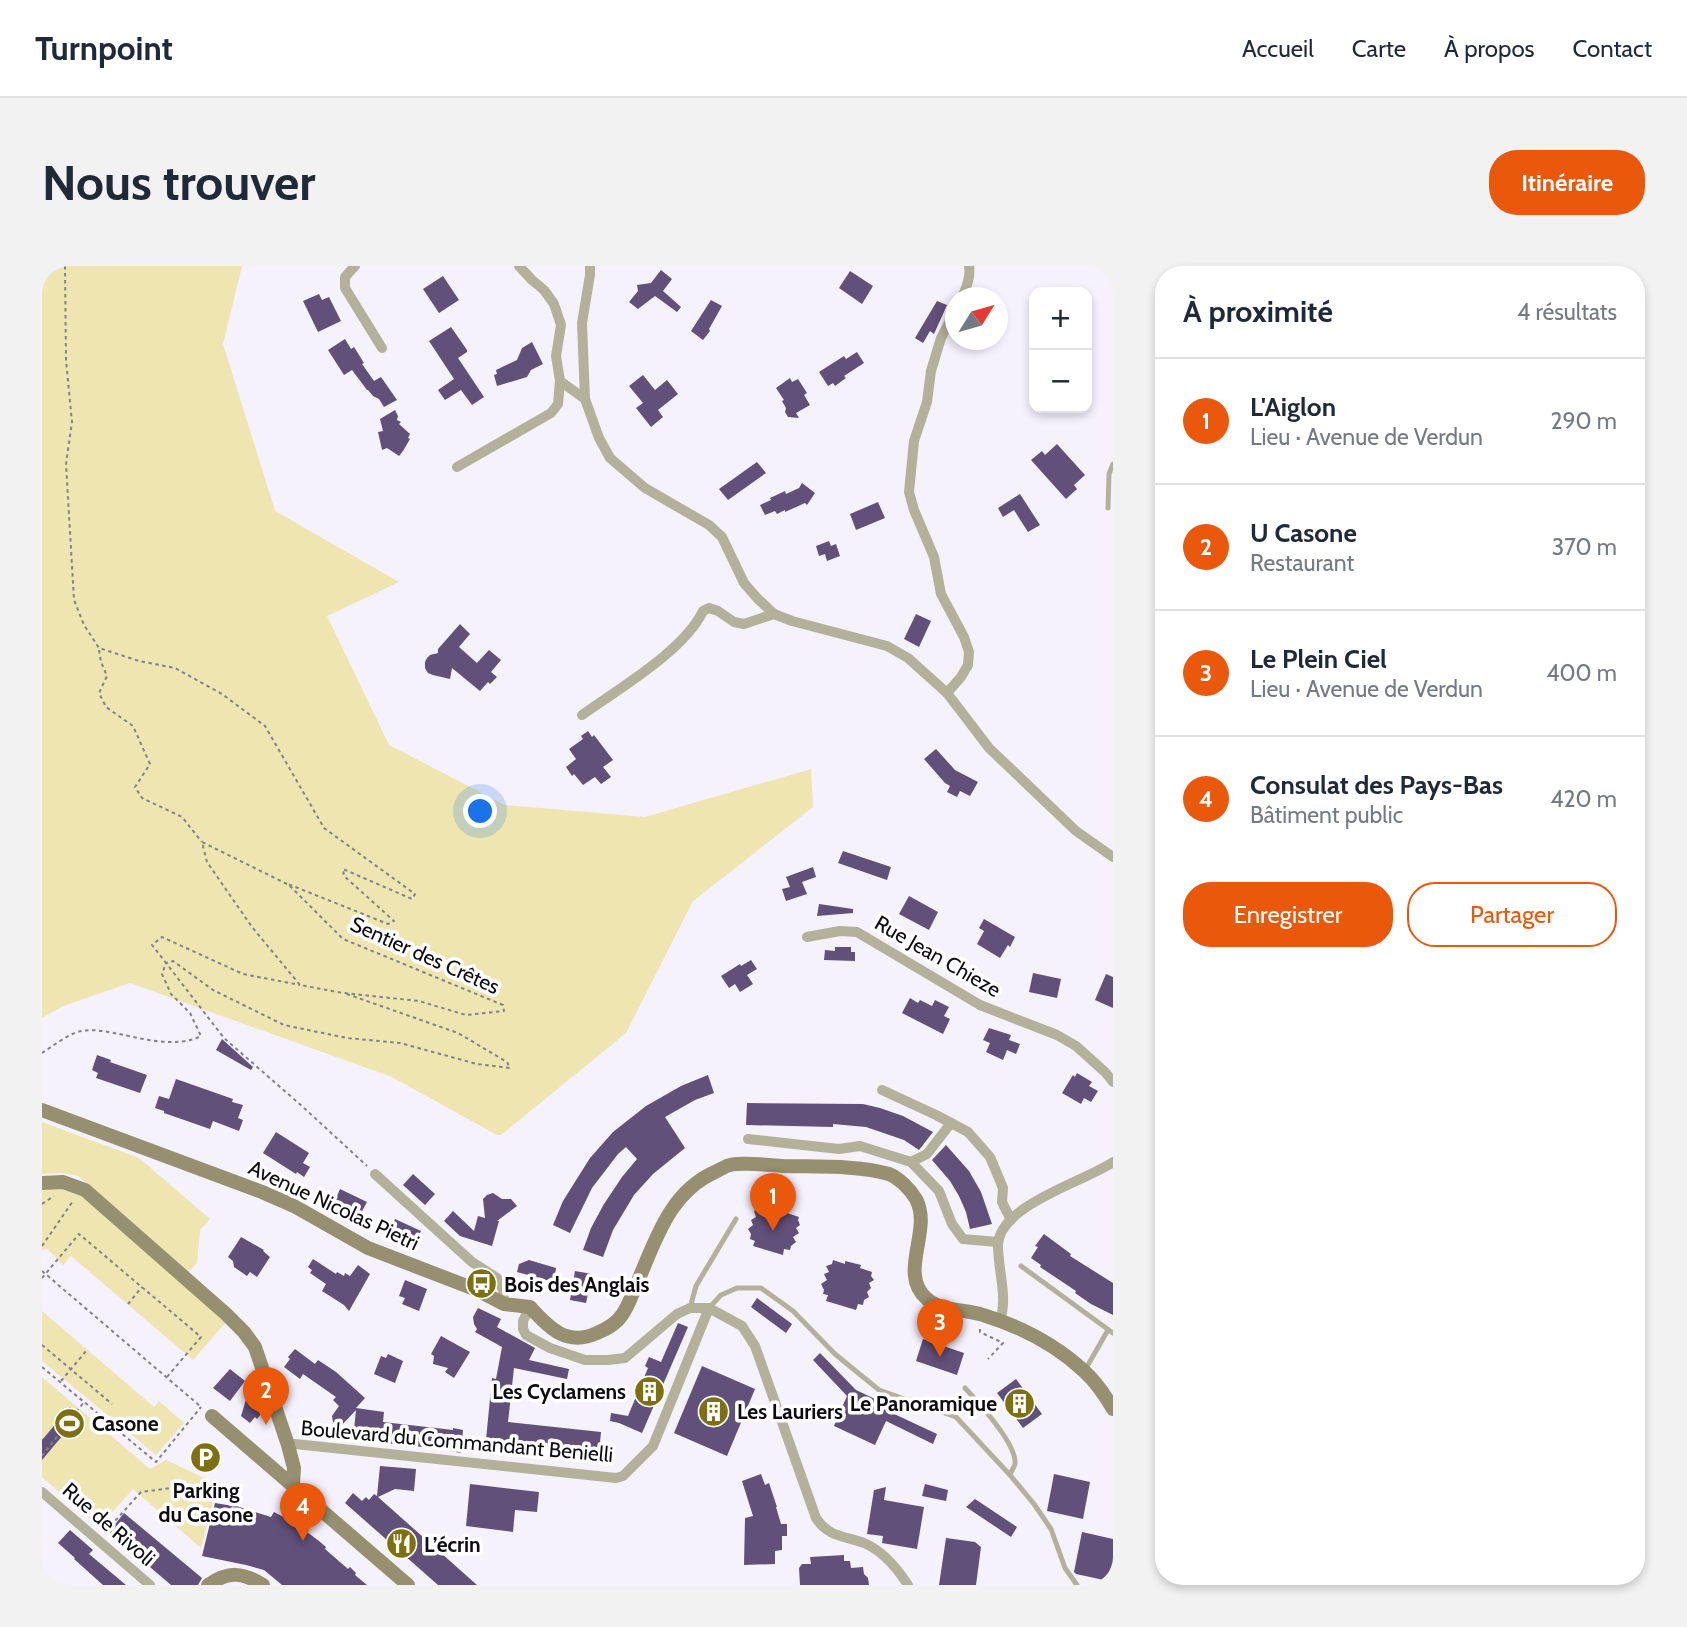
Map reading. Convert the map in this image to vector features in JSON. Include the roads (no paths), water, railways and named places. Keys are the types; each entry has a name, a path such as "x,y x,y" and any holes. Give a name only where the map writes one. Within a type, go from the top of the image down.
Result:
{"main road":[{"name":"Avenue Nicolas Pietri","path":"42,1110 262,1192 294,1206 368,1248 477,1290 504,1304 530,1307"},
{"path":"530,1307 549,1328 572,1338 587,1338 611,1327 623,1315 663,1221 681,1196 705,1176 730,1165 862,1169 891,1175 905,1185 916,1200 922,1220 914,1274 918,1290 929,1301 981,1314 1028,1332 1084,1370 1113,1409"},
{"path":"42,1183 63,1182 85,1190 244,1332 255,1347 288,1445 294,1468 293,1484"},
{"path":"204,1409 408,1585"},
{"path":"208,1585 232,1573 263,1585"}],"street":[{"path":"355,266 345,277 345,288 382,348"},
{"path":"457,467 551,414 558,404 560,381 556,356 561,325 554,304 544,290 519,266"},
{"path":"590,266 582,323 585,399 599,438 611,458 645,488 697,517 716,531 726,544 744,583 775,614 887,646 908,658 947,693 989,748 1076,831 1113,857"},
{"path":"967,287 969,266"},
{"path":"945,330 931,371 928,402 914,441 909,492 934,557 941,594 969,652 968,665 947,693"},
{"path":"560,381 585,399"},
{"path":"582,715 660,660 683,639 703,611 709,608 719,611 734,622 744,624 775,614"},
{"name":"Rue Jean Chieze","path":"807,937 840,931 857,932 980,1006 1057,1035 1076,1046 1113,1082"},
{"path":"882,1090 968,1132 990,1157 1003,1188 1002,1202 1011,1220"},
{"path":"911,1162 927,1154 951,1124"},
{"path":"748,1139 839,1149 860,1146 911,1162 939,1191 952,1224 963,1239 998,1242"},
{"path":"1000,1321 1004,1308 998,1242 1011,1220 1038,1199 1113,1162"},
{"path":"375,1174 472,1262 497,1278 503,1290 504,1304"},
{"path":"530,1307 523,1321 526,1335 550,1348 585,1360 625,1358 677,1314 690,1308 709,1308 742,1325 755,1346 816,1518 822,1527 830,1532 866,1544 886,1557 908,1585"},
{"name":"Boulevard du Commandant Benielli","path":"288,1445 616,1478 623,1475 653,1446 709,1308"},
{"name":"Rue de Rivoli","path":"42,1492 150,1585"}],"lane":[{"path":"1108,508 1109,474 1113,464"},
{"path":"690,1308 696,1286 736,1219"},
{"path":"1021,1266 1111,1331 1084,1370"},
{"path":"709,1308 721,1295 737,1288 761,1288 793,1311 835,1354 879,1390 956,1417 1010,1475 1051,1529 1065,1568 1077,1585"},
{"path":"965,1388 1010,1444 1015,1464 1010,1475"}],"place":[{"name":"L'Aiglon","path":"773,1231"},
{"name":"Bois des Anglais","path":"481,1284"},
{"name":"Le Plein Ciel","path":"940,1357"},
{"name":"Les Cyclamens","path":"649,1391"},
{"name":"Le Panoramique","path":"1020,1403"},
{"name":"Les Lauriers","path":"714,1411"},
{"name":"Casone","path":"69,1423"},
{"name":"U Casone","path":"266,1425"},
{"name":"Parking du Casone","path":"206,1458"},
{"name":"Consulat des Pays-Bas","path":"303,1541"},
{"name":"L’écrin","path":"401,1544"}]}
